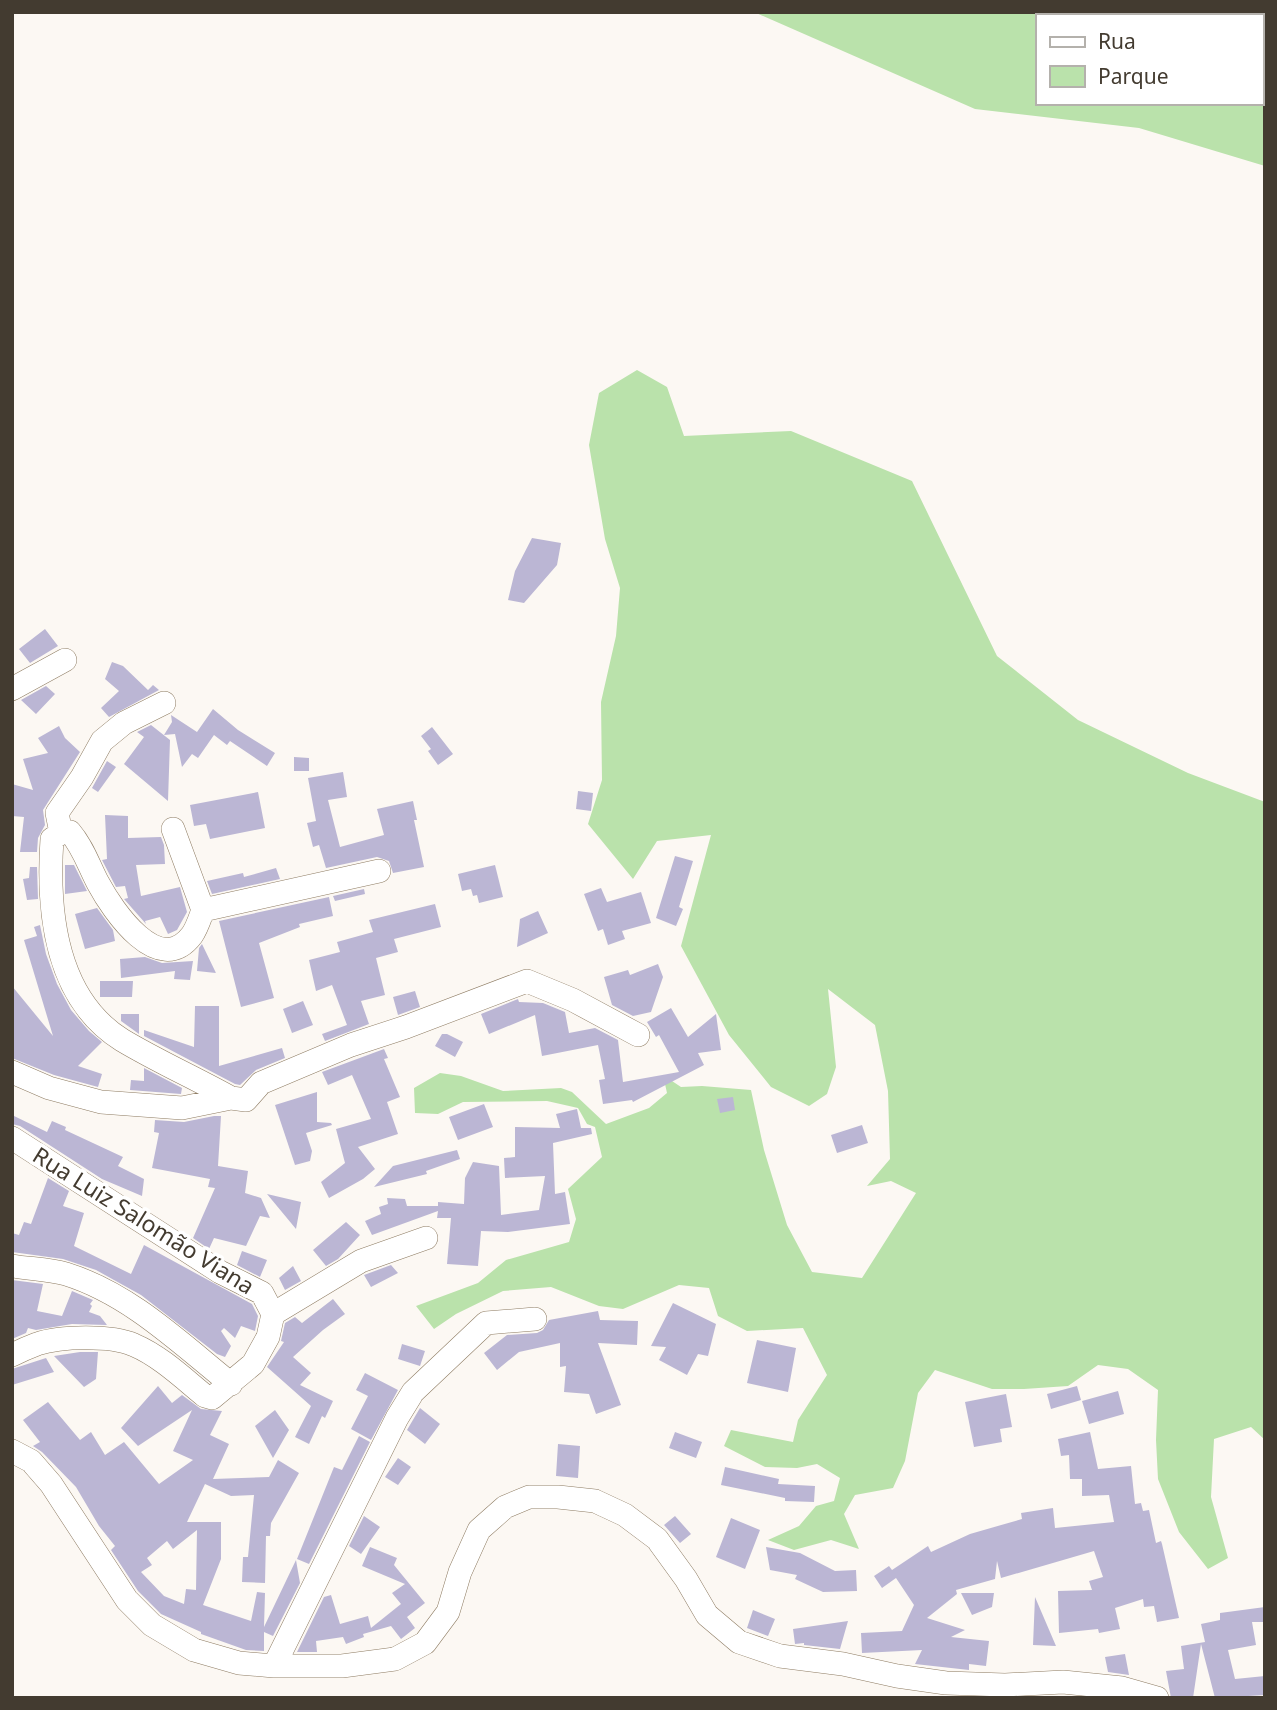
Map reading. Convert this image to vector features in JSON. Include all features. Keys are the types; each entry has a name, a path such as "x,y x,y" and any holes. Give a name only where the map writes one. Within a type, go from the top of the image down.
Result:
{"street":[{"path":"12,689 65,660"},
{"path":"61,833 57,813 82,777 102,741 124,723 164,703"},
{"path":"173,829 203,910 192,935 175,949 158,949 147,944 126,924 99,885 77,839 69,832 61,833 52,839 52,914 59,951 77,992 94,1018 120,1039 231,1098"},
{"path":"203,910 379,871"},
{"path":"12,1072 49,1088 101,1102 182,1108 231,1098 246,1100 261,1083 351,1045 527,981 573,1000 638,1035"},
{"name":"Rua Luiz Salomão Viana","path":"12,1138 220,1272 262,1293 273,1314 268,1336 253,1364 212,1398 205,1396 133,1344 95,1338 40,1343 12,1355"},
{"path":"273,1314 361,1261 426,1238"},
{"path":"12,1266 64,1274 111,1293 135,1308 232,1384"},
{"path":"274,1666 397,1418 413,1392 486,1323 535,1319"},
{"path":"12,1451 32,1461 51,1484 127,1600 152,1625 194,1650 239,1663 342,1666 396,1659 425,1643 448,1612 460,1572 479,1530 505,1507 529,1497 538,1497 594,1501 625,1515 657,1539 686,1579 707,1615 739,1642 780,1656 843,1664 946,1683 1005,1685 1063,1682 1122,1688 1157,1698"}],"green space":[{"path":"754,12 1265,12 1265,166 1139,128 975,109"},
{"path":"637,370 667,387 684,436 791,431 912,481 997,656 1078,720 1188,773 1265,802 1265,1440 1251,1427 1214,1439 1211,1497 1228,1558 1208,1569 1179,1532 1158,1479 1158,1390 1128,1369 1098,1365 1068,1386 1024,1389 992,1389 935,1370 918,1393 905,1461 893,1488 855,1495 844,1514 859,1549 831,1540 794,1550 768,1540 799,1526 816,1506 834,1501 840,1478 817,1464 797,1468 765,1467 724,1446 731,1430 793,1442 798,1420 827,1375 803,1328 747,1331 718,1316 709,1288 679,1285 623,1309 599,1306 551,1287 503,1291 456,1314 434,1329 416,1306 478,1283 506,1260 569,1242 576,1219 568,1189 602,1157 595,1127 587,1124 578,1108 547,1101 463,1102 438,1114 415,1113 414,1088 440,1073 461,1076 503,1091 561,1088 572,1092 606,1124 649,1108 667,1093 663,1075 681,1087 751,1090 764,1150 787,1225 812,1272 862,1278 916,1193 891,1181 867,1186 890,1159 888,1091 875,1025 828,989 836,1067 827,1094 809,1106 771,1087 729,1035 681,946 711,835 657,841 633,879 588,824 602,780 601,702 616,636 620,588 605,539 589,445 599,393"}],"building":[{"path":"532,538 561,543 557,565 524,603 508,600 515,571"},
{"path":"45,629 58,646 30,663 19,649"},
{"path":"112,662 123,666 148,690 153,685 159,690 109,717 101,708 119,691 105,679"},
{"path":"46,686 55,694 36,714 21,700"},
{"path":"213,709 238,730 275,753 267,766 230,741 227,745 214,735 198,758 192,754 182,767 175,734 164,735 172,722 171,715 197,732"},
{"path":"151,725 170,740 168,801 124,764 144,737 137,732"},
{"path":"59,726 65,738 80,752 43,810 45,825 38,838 37,852 20,852 24,817 12,816 12,784 33,790 23,759 48,753 38,738"},
{"path":"432,727 453,754 438,765 421,736"},
{"path":"294,757 309,758 309,771 294,771"},
{"path":"107,761 116,767 98,792 92,788"},
{"path":"343,772 347,797 328,800 340,847 384,835 377,809 413,801 417,820 414,820 424,867 393,873 389,861 377,857 326,868 319,845 313,847 307,823 316,821 308,778"},
{"path":"578,791 593,793 591,811 576,809"},
{"path":"258,792 265,828 210,839 206,824 194,826 190,805"},
{"path":"105,815 128,816 128,838 161,837 165,864 136,865 141,896 180,887 187,912 177,930 168,934 160,917 145,921 146,924 124,899 128,898 125,886 116,887 102,860 107,859"},
{"path":"675,856 693,861 679,907 683,909 676,926 656,918"},
{"path":"65,865 74,865 87,891 65,894"},
{"path":"495,865 503,897 479,903 477,895 473,896 471,889 462,891 458,874"},
{"path":"30,867 37,867 38,899 27,900 23,879 29,878"},
{"path":"276,868 280,879 212,894 207,881 243,873 244,877"},
{"path":"601,888 607,902 641,892 651,923 622,931 625,939 608,945 603,929 598,931 584,894"},
{"path":"364,889 365,894 335,901 333,896"},
{"path":"329,897 333,916 299,924 300,927 259,943 274,998 241,1007 219,921"},
{"path":"435,904 441,927 394,939 398,952 376,958 385,995 361,1001 369,1024 325,1041 322,1034 347,1025 332,985 316,991 309,960 340,952 337,942 373,932 369,920"},
{"path":"97,908 113,930 115,941 85,949 75,914"},
{"path":"538,911 548,933 517,947 520,919"},
{"path":"40,925 46,954 57,984 71,1010 102,1042 78,1066 102,1074 98,1087 54,1075 12,1058 12,986 53,1036 24,940 37,936 34,927"},
{"path":"202,944 216,973 197,971 199,948"},
{"path":"145,957 162,963 193,961 190,980 174,979 175,971 121,978 120,959"},
{"path":"658,964 663,977 651,1012 633,1016 612,1005 604,977 628,970 630,975"},
{"path":"100,981 133,981 132,997 100,997"},
{"path":"415,991 420,1007 398,1015 393,997"},
{"path":"518,999 519,1002 543,1003 565,1012 569,1033 595,1028 618,1040 623,1082 679,1072 659,1035 656,1037 647,1022 671,1008 688,1037 716,1014 721,1050 698,1053 704,1065 633,1102 603,1104 599,1080 605,1079 598,1045 542,1056 535,1015 489,1034 481,1014"},
{"path":"303,1001 313,1025 292,1033 283,1009"},
{"path":"195,1006 219,1006 219,1066 282,1048 285,1058 256,1070 240,1085 144,1036 144,1030 194,1047"},
{"path":"121,1014 139,1014 139,1034 121,1021"},
{"path":"442,1034 463,1042 455,1057 435,1046"},
{"path":"384,1049 388,1058 384,1059 400,1097 387,1102 398,1134 358,1147 375,1169 329,1198 321,1182 345,1163 336,1129 371,1119 352,1075 328,1085 322,1072"},
{"path":"144,1068 182,1088 181,1094 130,1090 131,1080 144,1081"},
{"path":"317,1092 317,1122 332,1125 306,1133 312,1151 310,1161 295,1165 275,1105"},
{"path":"733,1097 735,1110 720,1113 717,1099"},
{"path":"484,1104 493,1127 458,1140 449,1117"},
{"path":"577,1109 581,1128 591,1128 592,1134 553,1143 555,1194 565,1192 570,1224 508,1232 481,1231 478,1266 447,1264 451,1218 437,1218 438,1211 372,1235 365,1221 381,1214 379,1207 388,1204 387,1198 405,1199 407,1206 438,1206 438,1202 464,1204 465,1178 473,1162 499,1166 501,1215 539,1210 545,1176 505,1178 504,1158 515,1157 515,1127 560,1128 556,1114"},
{"path":"12,1115 47,1132 52,1121 66,1127 65,1130 123,1157 118,1166 144,1179 142,1196 102,1179 20,1126 12,1124"},
{"path":"221,1116 218,1166 248,1171 245,1193 261,1198 270,1218 260,1216 246,1246 214,1238 209,1249 193,1238 215,1188 208,1187 210,1179 152,1168 159,1133 154,1132 155,1120 184,1122"},
{"path":"862,1125 868,1143 837,1153 831,1135"},
{"path":"457,1150 460,1159 426,1171 427,1174 374,1187 393,1166"},
{"path":"48,1178 69,1191 63,1206 84,1213 74,1246 131,1274 144,1245 252,1304 258,1316 255,1331 241,1326 235,1338 224,1328 221,1331 231,1346 225,1357 217,1354 141,1295 96,1270 63,1259 12,1252 12,1233 19,1235 24,1222 31,1224"},
{"path":"267,1194 301,1202 296,1229"},
{"path":"346,1222 360,1235 338,1259 326,1266 313,1250"},
{"path":"242,1251 267,1260 260,1277 237,1265"},
{"path":"391,1265 398,1273 371,1287 364,1275"},
{"path":"293,1266 301,1281 285,1290 279,1278"},
{"path":"12,1280 43,1284 37,1311 62,1316 72,1291 93,1300 89,1312 100,1316 107,1325 72,1324 36,1330 28,1328 26,1333 12,1339"},
{"path":"333,1299 345,1314 293,1357 311,1373 300,1385 333,1401 325,1418 322,1416 309,1444 295,1437 311,1406 267,1367 284,1342 281,1341 285,1323 295,1317 302,1323"},
{"path":"673,1303 716,1324 708,1356 698,1354 687,1375 659,1360 666,1347 651,1346"},
{"path":"598,1311 600,1320 638,1321 637,1345 598,1343 621,1405 596,1414 589,1394 564,1392 566,1366 560,1367 560,1343 519,1352 497,1370 484,1353 507,1335 537,1333 543,1330 549,1320"},
{"path":"757,1340 796,1348 788,1392 747,1383"},
{"path":"402,1344 425,1351 420,1366 398,1359"},
{"path":"98,1352 96,1379 84,1387 54,1356"},
{"path":"46,1358 54,1372 12,1385 12,1369"},
{"path":"365,1373 398,1390 371,1440 351,1429 368,1396 356,1390"},
{"path":"158,1386 172,1403 182,1395 201,1409 222,1411 210,1435 229,1444 213,1479 269,1477 278,1460 299,1473 271,1523 270,1536 266,1536 265,1583 242,1582 243,1557 248,1557 254,1495 231,1496 205,1484 187,1522 221,1522 221,1559 203,1605 251,1621 257,1592 265,1593 264,1627 296,1560 300,1583 273,1636 264,1632 264,1651 246,1650 201,1634 161,1614 138,1591 111,1550 115,1546 99,1526 76,1487 33,1446 40,1442 23,1420 48,1402 80,1440 91,1432 105,1455 124,1442 159,1484 193,1460 173,1451 192,1410 138,1446 121,1428","holes":["197,1530 196,1590 186,1589 184,1604 164,1596 141,1572 152,1565 147,1558 167,1541 173,1549"]},
{"path":"1077,1386 1081,1400 1051,1409 1047,1394"},
{"path":"1118,1391 1124,1414 1089,1424 1082,1401"},
{"path":"1006,1394 1012,1427 1000,1429 1002,1442 974,1447 965,1402"},
{"path":"420,1408 440,1424 425,1444 407,1430"},
{"path":"275,1410 289,1430 273,1458 255,1426"},
{"path":"675,1432 702,1442 696,1458 669,1448"},
{"path":"1090,1432 1098,1469 1131,1466 1135,1504 1141,1503 1143,1511 1149,1510 1156,1543 1161,1541 1179,1618 1157,1622 1154,1606 1144,1607 1143,1599 1115,1608 1120,1629 1099,1633 1098,1629 1059,1633 1058,1591 1092,1590 1089,1581 1103,1577 1094,1551 1001,1578 997,1561 995,1579 956,1590 957,1594 927,1618 965,1630 951,1637 989,1641 986,1666 969,1664 969,1670 915,1664 922,1650 862,1653 861,1633 902,1631 914,1605 896,1578 882,1588 874,1576 889,1566 892,1570 928,1546 931,1552 970,1534 1022,1519 1021,1513 1053,1508 1055,1528 1114,1522 1109,1495 1082,1496 1082,1479 1070,1479 1069,1455 1061,1456 1058,1439"},
{"path":"359,1436 370,1442 309,1564 297,1559 334,1467 342,1470"},
{"path":"558,1444 580,1446 578,1478 556,1476"},
{"path":"398,1458 411,1467 398,1485 385,1477"},
{"path":"725,1467 779,1479 778,1484 815,1486 814,1502 785,1501 785,1498 721,1485"},
{"path":"364,1516 380,1527 361,1554 349,1546"},
{"path":"675,1516 691,1534 680,1543 664,1525"},
{"path":"731,1518 760,1530 745,1569 716,1557"},
{"path":"370,1547 397,1558 394,1565 425,1603 407,1617 415,1628 401,1639 391,1626 363,1634 364,1637 346,1644 343,1637 316,1641 317,1652 297,1652 324,1597 331,1595 340,1624 368,1616 371,1628 401,1604 392,1593 405,1584 362,1566"},
{"path":"766,1547 800,1553 835,1571 856,1570 857,1591 823,1592 795,1579 797,1575 770,1570"},
{"path":"961,1593 994,1593 992,1607 972,1615"},
{"path":"1035,1597 1056,1646 1033,1645"},
{"path":"1265,1607 1265,1622 1252,1622 1256,1645 1228,1650 1235,1679 1265,1676 1265,1695 1215,1698 1201,1644 1193,1698 1171,1698 1166,1671 1184,1669 1181,1646 1205,1642 1201,1624 1220,1620 1220,1613"},
{"path":"753,1610 775,1619 768,1636 747,1628"},
{"path":"848,1621 840,1649 795,1644 793,1629"},
{"path":"1125,1654 1129,1675 1108,1672 1105,1657"}]}
